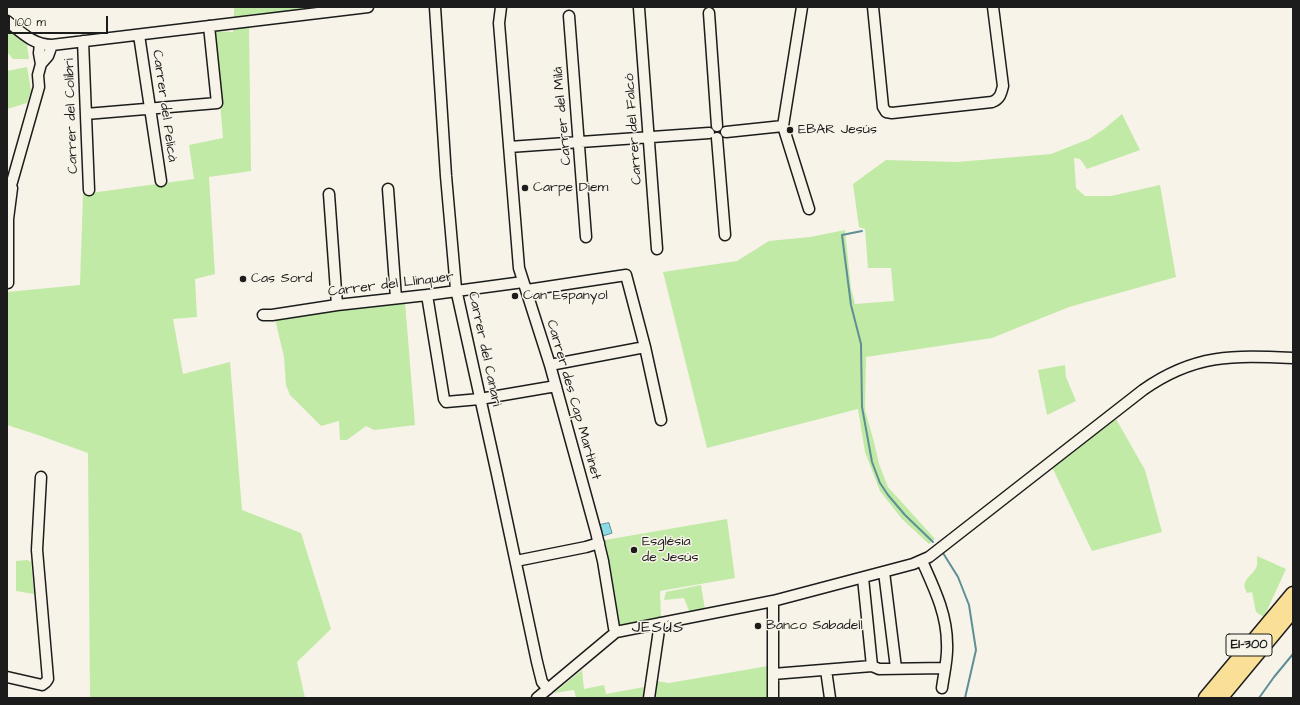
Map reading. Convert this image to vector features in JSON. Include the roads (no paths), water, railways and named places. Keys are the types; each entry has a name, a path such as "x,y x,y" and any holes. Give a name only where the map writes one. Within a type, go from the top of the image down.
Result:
{"highway":[{"name":"EI-300","path":"1206,698 1293,594"},
{"name":"EI-300","path":"1220,698 1293,610"}],"street":[{"path":"7,21 27,37 40,44 52,45 368,7"},
{"name":"Carrer del Canari","path":"435,7 446,176 457,291 542,682 548,689"},
{"name":"Carrer des Cap Martinet","path":"500,7 499,24 518,257 525,286 556,386 599,543 616,632"},
{"path":"802,7 783,126 809,209"},
{"path":"873,7 883,107 886,112 892,113 992,102 1000,97 1003,86 993,7"},
{"name":"Carrer del Falcó","path":"639,8 657,249"},
{"path":"709,13 717,126"},
{"name":"Carrer del Milá","path":"569,16 580,142 586,237"},
{"path":"86,114 217,103 209,26"},
{"name":"Carrer del Pelicà","path":"139,35 161,182"},
{"name":"Carrer del Colibri","path":"83,41 89,190"},
{"path":"7,194 12,182 39,87 38,75 41,64 39,53 40,44"},
{"path":"41,64 48,56 52,45"},
{"path":"725,235 712,127 717,126 724,128 726,132"},
{"path":"509,147 648,137 713,136 724,135 726,132 783,126"},
{"path":"8,283 8,219 12,182"},
{"path":"388,189 396,298"},
{"path":"329,194 337,305"},
{"name":"Carrer del Llinquer","path":"262,315 272,315 337,305 457,291 525,286 626,275 645,347"},
{"path":"427,295 444,399 446,402 480,399 556,386"},
{"path":"550,365 645,347 661,420"},
{"path":"537,698 616,632 786,598 922,561 935,553 1110,415 1162,377 1193,364 1218,358 1251,356 1293,358"},
{"path":"7,677 42,685 48,679 37,550 41,477"},
{"path":"516,561 599,543"},
{"path":"922,561 939,599 946,624 948,645 942,688"},
{"path":"884,572 896,668"},
{"path":"863,578 872,666"},
{"path":"772,698 773,601"},
{"path":"649,698 660,623"},
{"path":"773,674 872,666 879,669 945,668"},
{"path":"826,670 830,698"}],"water":[{"path":"609,523 612,533 603,536 600,525"}],"waterway":[{"path":"862,231 842,235 851,305 861,344 862,407 872,462 880,483 888,495 905,515 933,542"},
{"path":"943,553 958,577 969,605 976,650 965,698"},
{"path":"1259,698 1293,654"}],"place":[{"name":"EBAR Jesús","path":"790,130"},
{"name":"Carpe Diem","path":"525,188"},
{"name":"Cas Sord","path":"243,279"},
{"name":"Can Espanyol","path":"515,296"},
{"name":"Església de Jesús","path":"634,550"},
{"name":"Banco Sabadell","path":"758,626"}],"district":[{"name":"JESÚS","path":"658,629"}]}
